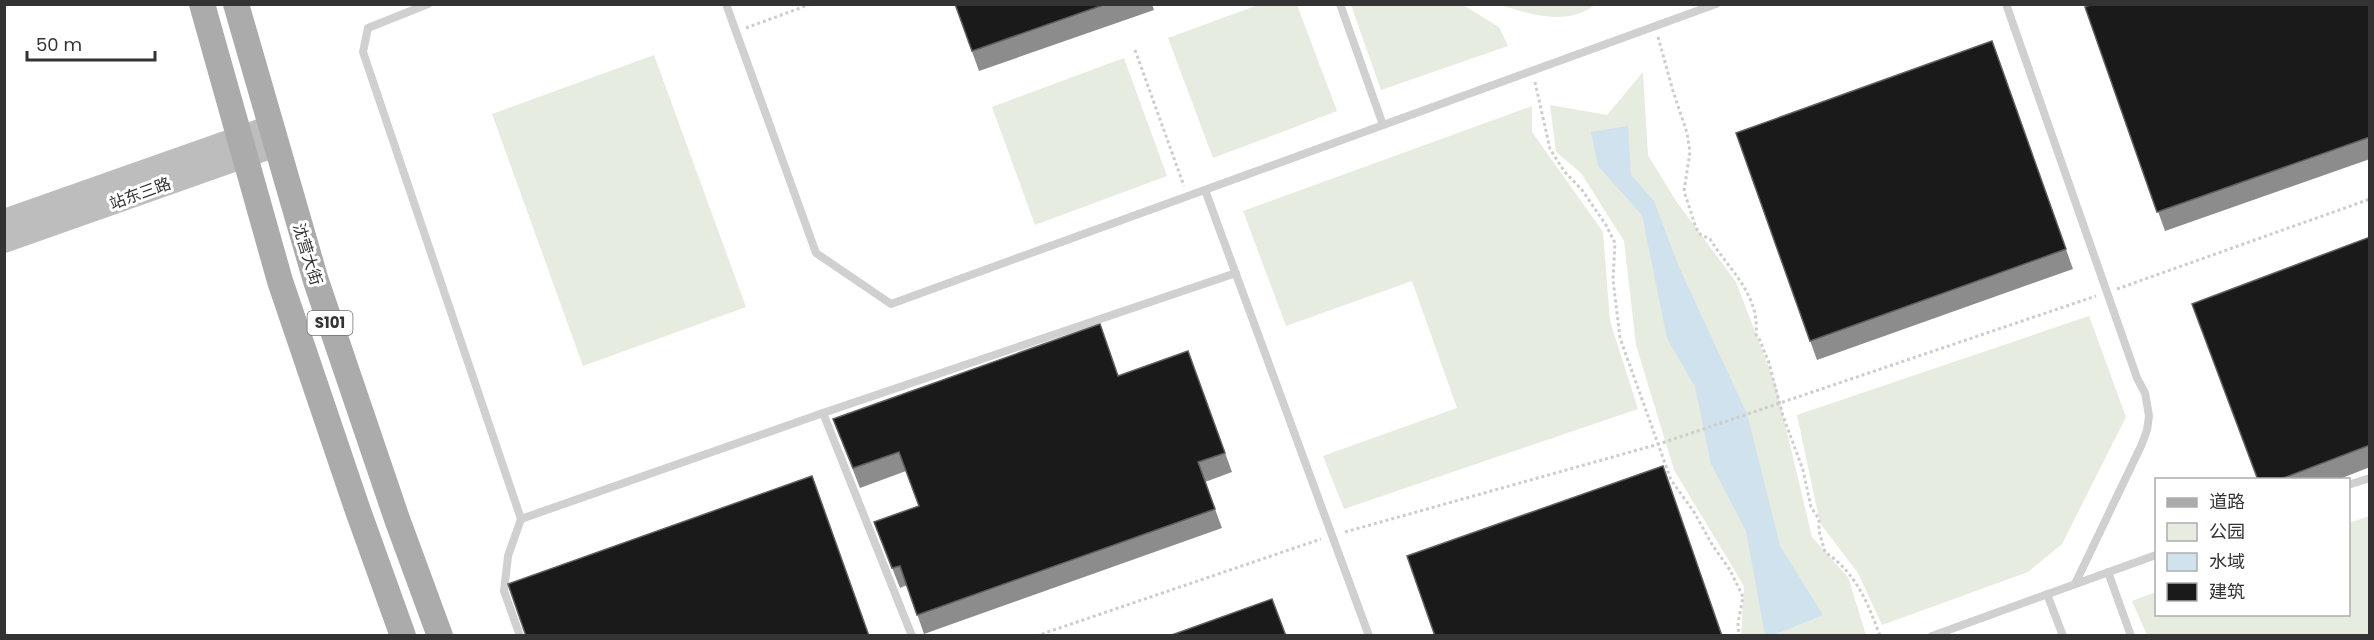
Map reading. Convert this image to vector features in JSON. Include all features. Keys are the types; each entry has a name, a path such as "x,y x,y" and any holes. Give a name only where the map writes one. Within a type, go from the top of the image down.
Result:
{"main road":[{"name":"沈营大街","path":"202,4 284,292 403,636"},
{"name":"沈营大街","path":"236,4 320,293 397,519 440,636"}],"street":[{"name":"站东三路","path":"4,241 273,136"},
{"name":"站东三路","path":"4,221 242,147"}],"lane":[{"path":"428,4 368,28 363,52 521,519 508,556 504,591 520,636"},
{"path":"726,4 816,253 891,304 1716,4"},
{"path":"1340,4 1383,125"},
{"path":"2006,4 2145,393 2149,416 2142,444 2074,584"},
{"path":"1205,190 1369,636"},
{"path":"521,519 823,413 1236,273"},
{"path":"823,413 912,636"},
{"path":"2350,485 2370,478"},
{"path":"1932,636 2155,556"},
{"path":"2108,572 2131,636"},
{"path":"2048,594 2063,636"}],"path":[{"path":"736,31 811,4"},
{"path":"1655,27 1687,132 1690,152 1684,191 1696,228 1701,235 1710,239 1745,286 1757,322 1756,334 1762,342 1762,351 1768,359 1779,403 1803,470 1811,507 1819,519 1819,531 1825,552 1840,561 1856,582 1880,636"},
{"path":"1135,50 1188,197"},
{"path":"1533,71 1550,149 1606,225 1614,243 1613,280 1620,338 1671,480 1731,570 1743,597 1738,623 1739,636"},
{"path":"1036,636 1332,536 1659,444 2107,292 2370,199"}],"green space":[{"path":"1258,5 1297,5 1337,111 1213,158 1168,38"},
{"path":"1351,5 1463,5 1499,27 1508,46 1381,90"},
{"path":"1501,5 1595,5 1573,15 1549,17"},
{"path":"654,55 746,307 583,366 492,114"},
{"path":"1124,58 1167,176 1035,225 992,107"},
{"path":"1643,72 1648,155 1676,201 1736,282 1776,386 1812,537 1848,577 1866,635 1741,635 1744,586 1674,470 1636,345 1624,241 1581,173 1556,152 1550,105 1607,115"},
{"path":"1532,106 1532,132 1603,232 1610,321 1638,409 1344,509 1323,456 1457,408 1412,281 1286,326 1243,211"},
{"path":"2089,316 2126,417 2062,544 2028,572 1882,625 1858,573 1820,523 1797,415"},
{"path":"2369,516 2369,635 2147,635 2132,601 2155,592 2155,616 2350,616 2350,523"}],"water":[{"path":"1628,126 1631,175 1654,201 1679,267 1747,414 1780,546 1823,615 1773,635 1765,635 1746,531 1711,464 1695,387 1667,338 1642,215 1598,166 1591,132"}],"building":[{"path":"955,4 1106,4 972,51"},
{"path":"2092,4 2370,4 2370,137 2157,212 2085,7"},
{"path":"1992,41 2066,249 1810,341 1736,133"},
{"path":"2370,237 2370,445 2283,478 2257,478 2192,304"},
{"path":"1100,324 1118,376 1188,351 1225,453 1198,462 1215,509 917,615 900,566 892,568 874,522 919,506 899,452 853,468 833,419"},
{"path":"1663,466 1722,636 1435,636 1407,556"},
{"path":"812,476 869,636 526,636 508,584"},
{"path":"1272,599 1286,636 1169,636"}]}
